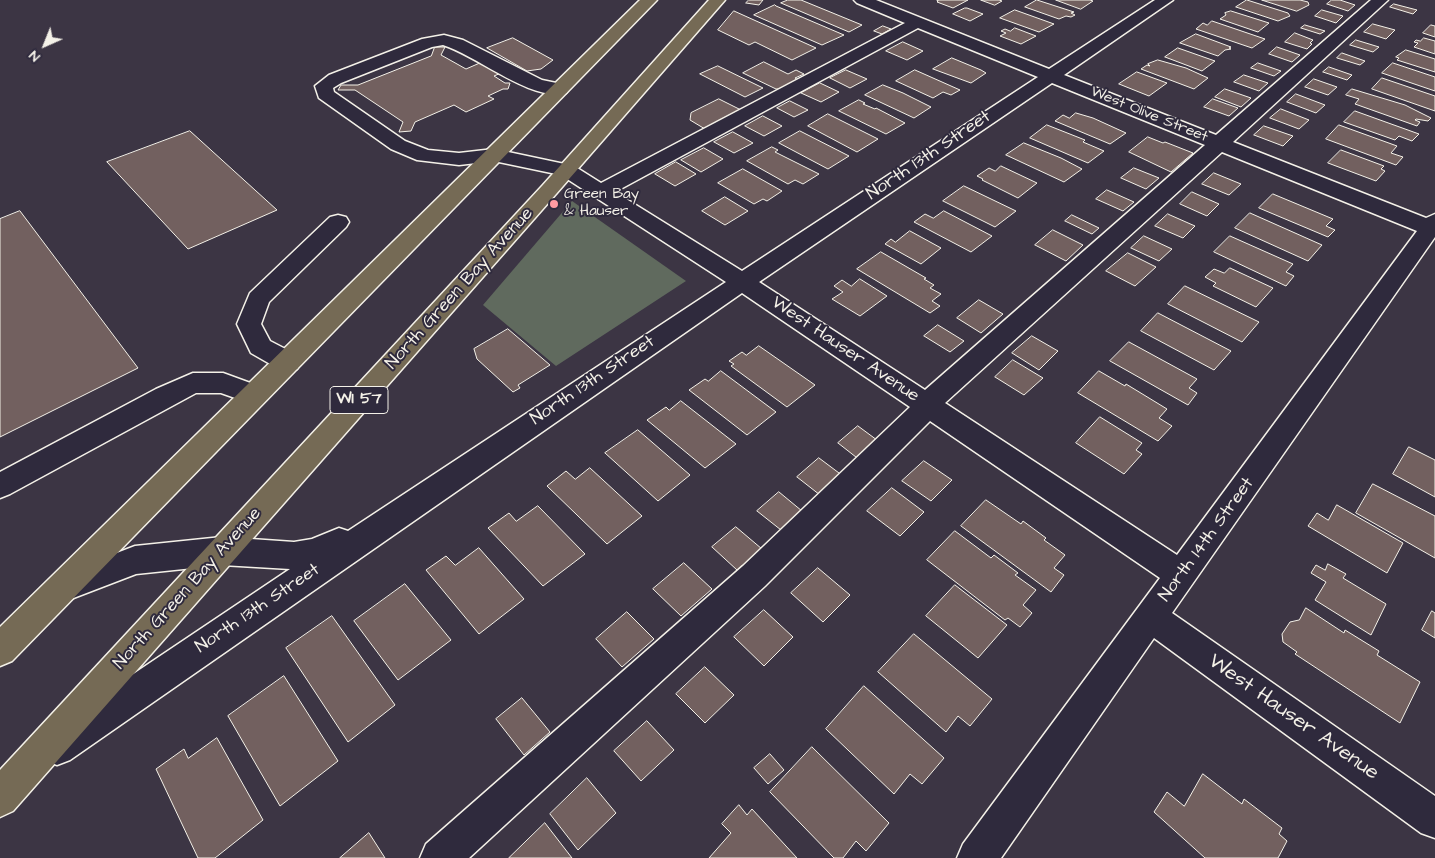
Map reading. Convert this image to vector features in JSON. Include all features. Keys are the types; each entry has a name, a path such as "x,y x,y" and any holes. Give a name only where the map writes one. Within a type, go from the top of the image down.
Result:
{"main road":[{"path":"0,650 649,0"},
{"name":"North Green Bay Avenue","path":"0,798 567,170 717,0"}],"street":[{"name":"West Olive Street","path":"862,0 1218,143 1433,226"},
{"name":"North 13th Street","path":"25,769 395,515 741,281 1165,0"},
{"path":"440,858 754,576 916,419 927,404 1380,0"},
{"path":"601,191 918,22"},
{"name":"West Hauser Avenue","path":"560,90 537,85 457,44 444,40 428,43 335,79 324,86 325,94 398,145 424,156 459,159 494,155 567,170 741,281 1182,575"},
{"path":"288,362 260,347 249,324 258,299 338,222"},
{"name":"North 14th Street","path":"977,858 1433,226"},
{"path":"0,486 165,396 193,383 223,383 255,395"},
{"path":"62,588 135,560 222,551 294,556 316,552 395,515"},
{"name":"West Hauser Avenue","path":"1150,616 1435,819"}],"green space":[{"path":"572,201 686,281 556,366 483,305"}],"building":[{"path":"749,0 763,0 759,5 746,3"},
{"path":"788,0 801,0 862,25 849,32 781,3"},
{"path":"937,0 968,0 953,8 937,2"},
{"path":"981,0 999,0 1002,1 995,5"},
{"path":"1037,0 1074,12 1071,13 1075,15 1059,19 1025,7"},
{"path":"1056,0 1090,0 1093,1 1081,9"},
{"path":"1247,0 1288,13 1290,16 1278,21 1236,7"},
{"path":"1262,0 1300,0 1308,2 1309,5 1297,11"},
{"path":"1332,0 1340,0 1355,5 1348,11 1327,4"},
{"path":"1394,4 1417,10 1413,14 1390,7"},
{"path":"775,5 844,35 822,45 754,15"},
{"path":"965,8 983,14 970,21 953,14"},
{"path":"1015,10 1054,24 1039,32 1000,18"},
{"path":"1322,10 1343,16 1336,23 1315,16"},
{"path":"734,11 816,48 792,60 755,42 749,45 718,30"},
{"path":"1231,11 1269,23 1258,32 1220,19 1226,15 1225,13"},
{"path":"1212,21 1265,39 1252,48 1196,29 1203,23 1207,25"},
{"path":"1373,24 1395,30 1386,39 1364,32"},
{"path":"1305,25 1325,31 1320,34 1301,28"},
{"path":"1431,25 1435,26 1435,37 1423,33"},
{"path":"883,26 891,29 882,34 874,31"},
{"path":"1015,28 1036,36 1021,44 1000,36 1006,33 1001,31 1005,29 1010,31"},
{"path":"1295,33 1313,40 1310,43 1312,44 1307,49 1285,42"},
{"path":"1196,34 1231,47 1229,48 1231,49 1225,50 1218,56 1180,43"},
{"path":"513,38 553,60 541,69 527,71 487,48"},
{"path":"1424,38 1435,41 1435,54 1414,47 1418,43 1414,42 1416,40 1420,41"},
{"path":"1356,40 1379,47 1373,52 1350,45"},
{"path":"903,42 923,51 907,60 886,51"},
{"path":"435,47 445,47 441,55 466,69 482,62 501,73 494,76 505,83 510,83 508,89 503,89 488,96 494,99 466,112 454,105 415,122 411,131 399,132 403,122 355,90 338,90 341,85 358,85 431,56"},
{"path":"1277,47 1300,55 1292,62 1269,54"},
{"path":"1178,48 1215,61 1202,71 1165,57"},
{"path":"1406,50 1435,59 1435,72 1397,60 1399,58 1396,57"},
{"path":"1342,53 1365,61 1360,65 1337,58"},
{"path":"952,58 986,73 971,83 933,69"},
{"path":"1158,60 1186,68 1208,78 1194,89 1141,69 1147,65 1150,66 1148,64"},
{"path":"764,62 788,74 796,70 804,74 795,78 798,80 780,89 776,89 743,73"},
{"path":"1258,63 1281,71 1274,76 1251,68"},
{"path":"1393,63 1435,77 1435,91 1382,73"},
{"path":"718,66 763,88 745,97 700,74"},
{"path":"1329,67 1352,75 1347,80 1323,72"},
{"path":"846,70 867,79 850,88 830,78"},
{"path":"915,70 960,90 951,95 943,92 933,98 896,81"},
{"path":"1137,72 1167,83 1149,96 1119,84"},
{"path":"1244,75 1268,83 1259,91 1234,82"},
{"path":"1382,78 1435,96 1435,111 1372,89"},
{"path":"1314,79 1337,87 1328,95 1305,87"},
{"path":"820,83 839,92 821,102 801,93"},
{"path":"883,85 931,107 914,118 865,95"},
{"path":"1225,89 1251,98 1241,107 1215,97"},
{"path":"1352,89 1405,105 1431,118 1428,121 1416,119 1420,122 1417,126 1355,104 1359,99 1346,95"},
{"path":"1296,94 1325,105 1316,113 1287,102"},
{"path":"719,99 741,110 705,129 690,120 691,113"},
{"path":"1213,99 1238,108 1229,116 1204,107"},
{"path":"859,100 865,103 863,104 876,108 905,123 886,134 839,111"},
{"path":"790,101 808,110 794,117 777,108"},
{"path":"1281,109 1309,120 1299,129 1270,118"},
{"path":"1355,111 1419,134 1412,141 1399,136 1395,140 1344,122"},
{"path":"1076,113 1093,118 1126,133 1110,144 1055,121 1063,115 1069,118"},
{"path":"828,114 878,139 857,152 808,126"},
{"path":"763,116 782,126 764,136 745,126"},
{"path":"1047,125 1085,140 1083,142 1104,151 1088,163 1030,138"},
{"path":"1339,125 1397,146 1391,153 1403,157 1396,165 1326,139"},
{"path":"1264,126 1293,136 1283,146 1254,135"},
{"path":"190,131 277,210 188,249 107,162"},
{"path":"800,131 849,156 828,169 779,143"},
{"path":"733,132 753,143 734,153 714,142"},
{"path":"1148,137 1193,153 1171,172 1129,152"},
{"path":"1024,143 1082,169 1064,182 1006,155"},
{"path":"772,147 778,150 775,152 819,174 803,184 795,180 788,184 747,161"},
{"path":"704,148 723,159 701,172 681,160"},
{"path":"1341,150 1384,166 1381,169 1385,171 1376,181 1328,163"},
{"path":"676,162 696,174 675,186 655,174"},
{"path":"1001,166 1037,183 1018,198 977,176 989,168 995,171"},
{"path":"1134,168 1159,178 1146,189 1121,178"},
{"path":"743,169 782,191 767,201 763,199 754,204 718,183"},
{"path":"1214,173 1241,184 1229,195 1202,184"},
{"path":"964,186 1016,211 995,227 943,201"},
{"path":"1107,190 1134,202 1123,211 1096,199"},
{"path":"1192,192 1219,204 1207,216 1180,204"},
{"path":"1273,194 1333,219 1326,226 1335,230 1328,237 1259,208"},
{"path":"725,197 748,211 725,225 702,211"},
{"path":"20,211 138,368 0,437 0,219"},
{"path":"944,211 992,236 971,252 914,222 925,214 933,218"},
{"path":"1250,213 1322,245 1308,261 1235,228"},
{"path":"1168,214 1195,226 1183,238 1155,226"},
{"path":"1072,215 1099,228 1092,234 1065,221"},
{"path":"1053,230 1083,245 1066,261 1035,245"},
{"path":"910,231 941,248 921,264 885,244 891,239 895,242"},
{"path":"1144,236 1172,249 1159,261 1131,248"},
{"path":"1230,236 1293,264 1286,272 1294,276 1286,286 1214,252"},
{"path":"881,252 926,278 924,279 934,285 930,288 941,294 932,301 940,306 930,313 857,269"},
{"path":"1128,253 1156,267 1135,286 1106,271"},
{"path":"1230,268 1273,288 1256,307 1213,286 1216,283 1205,277 1214,269 1224,273"},
{"path":"860,279 887,296 860,316 832,299 843,292 834,286 842,280 851,286"},
{"path":"1185,286 1259,322 1242,342 1168,304"},
{"path":"979,300 1003,314 981,333 957,318"},
{"path":"1158,313 1231,351 1214,370 1141,331"},
{"path":"938,325 964,341 950,352 924,336"},
{"path":"508,329 550,365 518,385 520,388 513,392 477,359 474,349"},
{"path":"1032,336 1058,351 1039,370 1012,353"},
{"path":"1129,342 1197,379 1189,388 1197,393 1188,405 1110,361"},
{"path":"759,346 815,385 787,407 731,366 734,364 729,361 742,352 746,355"},
{"path":"1013,360 1043,378 1024,395 995,377"},
{"path":"721,371 776,412 747,435 689,390 705,379 708,381"},
{"path":"1099,371 1125,386 1126,384 1167,409 1159,418 1172,426 1158,441 1078,393"},
{"path":"681,401 736,444 705,468 647,420 666,407 669,410"},
{"path":"1100,417 1142,443 1136,450 1142,454 1124,474 1076,443"},
{"path":"858,426 881,443 861,461 838,443"},
{"path":"638,430 690,475 658,501 605,453"},
{"path":"1409,447 1435,460 1435,497 1393,474"},
{"path":"819,458 843,476 820,495 797,477"},
{"path":"924,461 952,480 931,501 902,481"},
{"path":"590,468 642,516 607,544 547,486 566,471 575,479"},
{"path":"1373,484 1435,516 1435,558 1356,513"},
{"path":"892,488 924,512 900,536 867,511"},
{"path":"779,492 802,511 781,530 757,511"},
{"path":"986,500 1021,524 1023,521 1046,538 1044,540 1065,555 1054,568 1064,575 1051,592 961,526"},
{"path":"1337,505 1403,543 1387,573 1308,526 1317,513 1328,520"},
{"path":"538,506 585,554 543,586 488,528 509,513 516,521"},
{"path":"736,527 762,549 737,570 712,547"},
{"path":"955,531 991,558 994,555 1018,573 1015,575 1036,590 1023,605 1032,613 1020,627 1008,618 1005,620 927,560"},
{"path":"479,548 524,599 479,634 426,570 446,556 455,565"},
{"path":"684,563 712,589 681,616 653,589"},
{"path":"1328,564 1346,574 1343,578 1386,604 1371,635 1315,600 1326,582 1311,573 1316,565 1325,570"},
{"path":"818,568 850,595 823,622 791,593"},
{"path":"405,584 451,640 398,680 354,621"},
{"path":"955,585 1007,625 978,658 926,616"},
{"path":"1306,608 1344,633 1345,630 1379,651 1377,655 1420,682 1400,723 1295,654 1297,652 1283,642 1282,634 1290,622 1299,620"},
{"path":"764,610 793,637 764,666 734,637"},
{"path":"1432,611 1435,613 1435,638 1422,630"},
{"path":"627,612 654,639 622,667 596,639"},
{"path":"332,616 395,705 348,742 286,648"},
{"path":"914,634 992,699 970,726 958,716 946,732 878,672"},
{"path":"705,667 734,695 705,723 676,694"},
{"path":"284,676 338,761 280,806 228,716"},
{"path":"864,686 944,758 922,784 910,774 894,794 826,729"},
{"path":"522,698 550,732 524,755 496,719"},
{"path":"647,721 674,750 641,781 614,751"},
{"path":"217,738 263,820 215,858 198,858 156,769 184,749 188,758"},
{"path":"812,747 889,823 866,851 856,841 843,858 834,858 770,792"},
{"path":"770,754 784,770 768,784 754,768"},
{"path":"1203,774 1242,804 1244,799 1282,828 1279,834 1287,841 1278,858 1205,858 1154,812 1167,792 1184,806"},
{"path":"587,778 616,813 578,850 550,814"},
{"path":"739,805 747,815 752,809 797,858 709,858 731,833 722,824"},
{"path":"545,823 572,858 509,858"},
{"path":"369,833 385,858 340,858"}],"place":[{"name":"Green Bay & Hauser","path":"554,204"}]}
